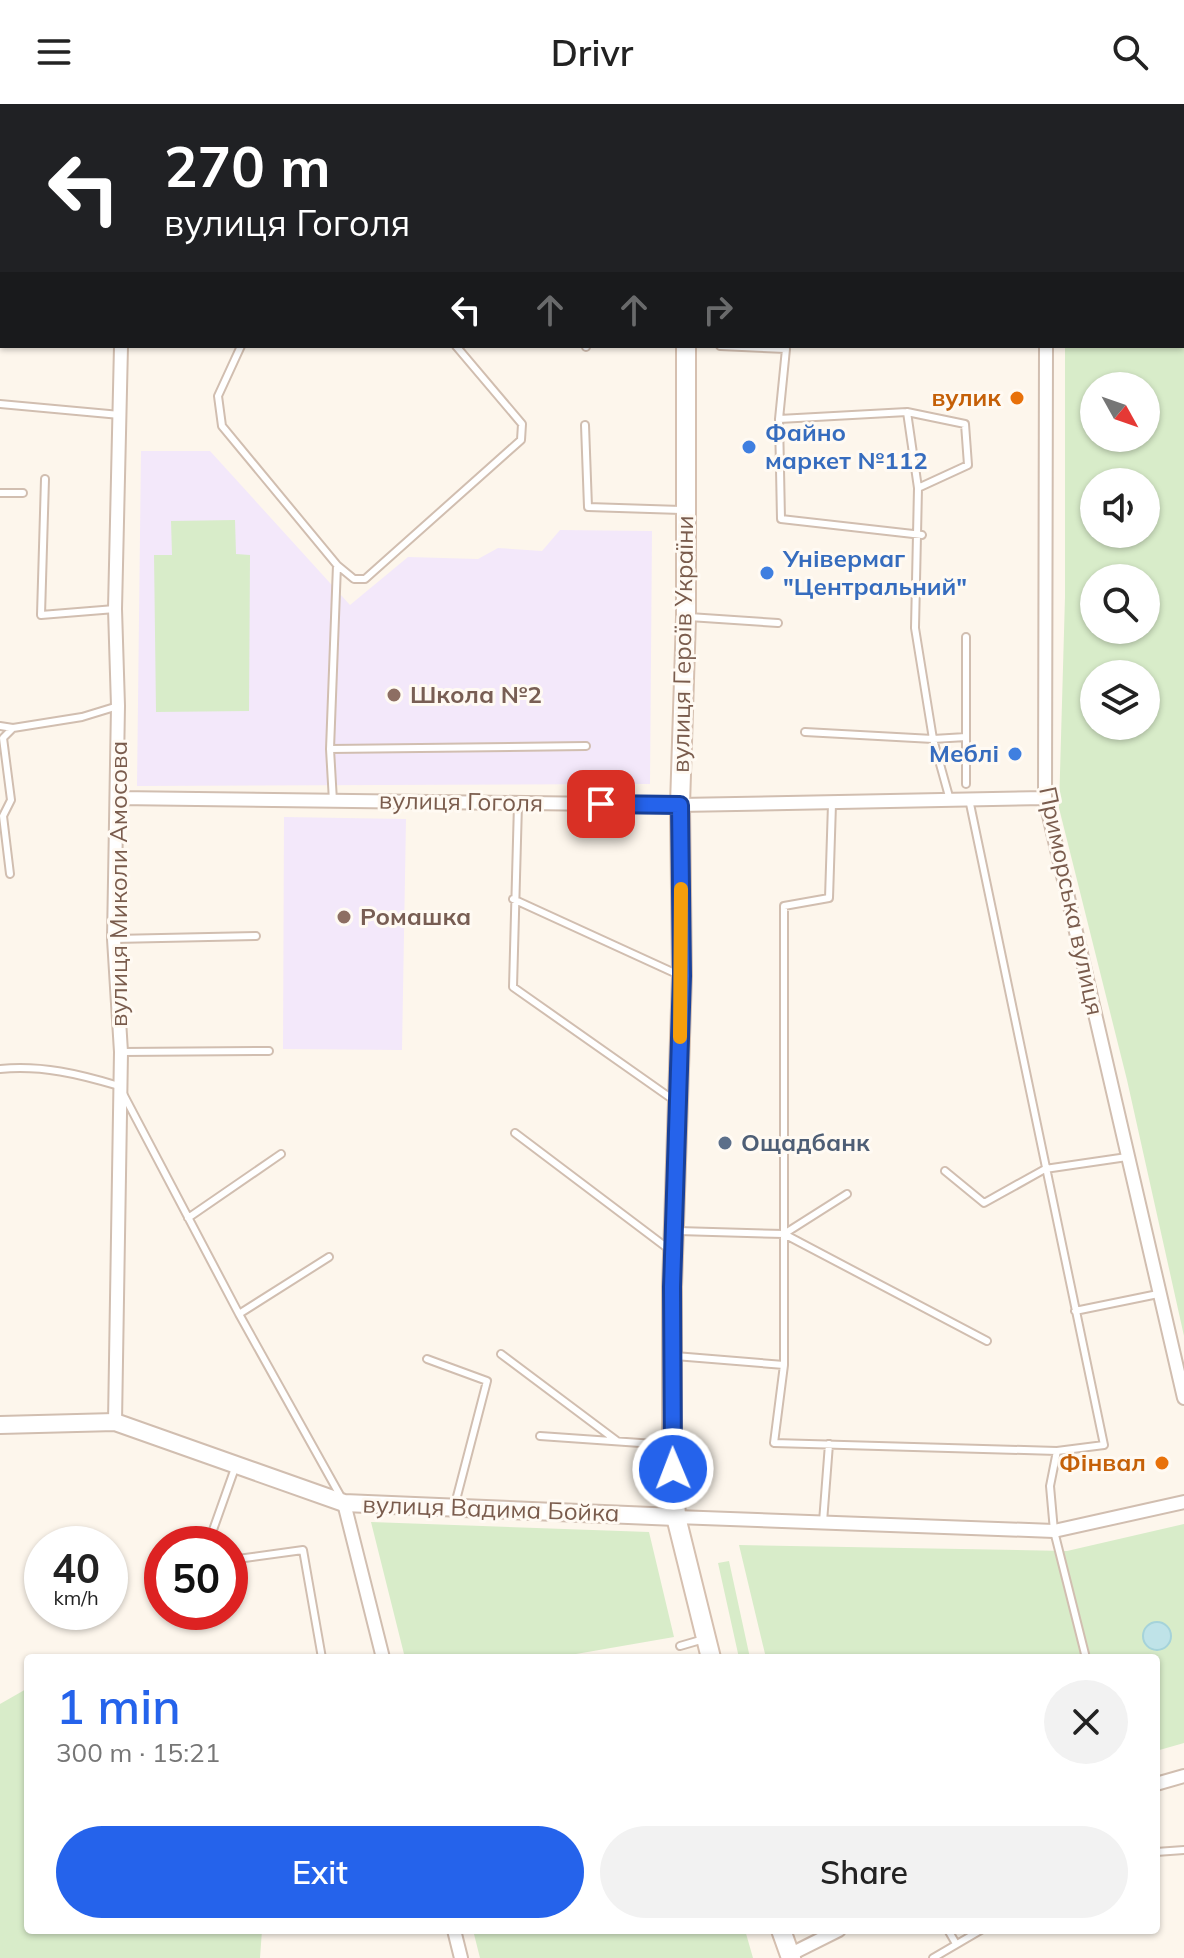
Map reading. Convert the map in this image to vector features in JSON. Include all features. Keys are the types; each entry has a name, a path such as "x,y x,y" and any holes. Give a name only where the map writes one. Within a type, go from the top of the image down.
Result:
{"main road":[{"name":"вулиця Героїв України","path":"686,348 686,617 680,805 682,976 673,1252 672,1445 676,1517 710,1654"},
{"path":"782,1934 788,1957"}],"street":[{"name":"вулиця Миколи Амосова","path":"115,1422 121,1052 114,939 118,798 115,609 121,348"},
{"name":"Приморська вулиця","path":"1046,348 1045,798 1184,1398"},
{"name":"вулиця Гоголя","path":"118,798 680,805 1045,798"},
{"name":"вулиця Вадима Бойка","path":"0,1425 115,1422 344,1503 1054,1531 1184,1502"},
{"path":"344,1503 382,1654"},
{"path":"1160,1783 1184,1776"},
{"path":"455,1934 461,1958"},
{"path":"788,1957 831,1934"}],"lane":[{"path":"240,348 218,396 222,426 337,565 354,579 365,579 521,440 522,424 458,348"},
{"path":"764,348 786,349 779,419 781,519 918,535"},
{"path":"0,404 120,415"},
{"path":"779,419 907,412 965,424 968,465 918,488"},
{"path":"907,412 918,488 915,628 933,739 950,801"},
{"path":"585,425 588,507 685,510"},
{"path":"45,479 41,615 115,609"},
{"path":"0,493 23,493"},
{"path":"333,801 330,749 337,565"},
{"path":"686,617 778,623"},
{"path":"966,637 966,784"},
{"path":"0,726 13,728 82,717 118,706"},
{"path":"10,874 3,816 11,800 3,764 3,738 13,728"},
{"path":"805,732 933,739 966,737"},
{"path":"330,749 586,746"},
{"path":"832,804 829,898 784,906 784,1365 774,1443 1057,1451 1104,1445 969,799"},
{"path":"518,803 513,987 678,1103"},
{"path":"513,899 682,976"},
{"path":"114,939 256,936"},
{"path":"121,1052 269,1051"},
{"path":"0,1069 44,1069 119,1086 239,1314 344,1503"},
{"path":"515,1133 673,1252"},
{"path":"188,1218 281,1154"},
{"path":"945,1171 984,1203 1045,1169 1127,1157"},
{"path":"784,1234 847,1194"},
{"path":"674,1231 784,1234 987,1341"},
{"path":"239,1314 329,1257"},
{"path":"1075,1311 1158,1294"},
{"path":"501,1354 617,1441"},
{"path":"672,1356 784,1365"},
{"path":"427,1359 487,1381 455,1508"},
{"path":"540,1436 672,1445"},
{"path":"823,1522 829,1444"},
{"path":"1057,1451 1050,1486 1054,1531 1085,1654"},
{"path":"214,1526 236,1464"},
{"path":"248,1558 303,1550 321,1654"},
{"path":"680,1646 707,1638"},
{"path":"1160,1852 1184,1850"},
{"path":"950,1934 955,1942"},
{"path":"933,1958 972,1934"}],"shaded area":[{"name":"Школа №2","path":"141,451 210,451 350,605 408,557 478,559 498,548 542,551 560,530 652,531 650,784 137,786"},
{"name":"Ромашка","path":"284,817 406,819 402,1050 283,1049"}],"green space":[{"path":"1065,348 1184,348 1184,1336 1127,1080 1059,808 1065,597"},
{"path":"235,520 236,554 250,555 249,711 156,712 154,555 172,555 171,521"},
{"path":"371,1522 649,1532 674,1637 576,1654 404,1654"},
{"path":"1184,1524 1184,1743 1160,1750 1160,1654 765,1654 739,1545 1067,1551"},
{"path":"729,1561 749,1654 738,1654 718,1563"},
{"path":"24,1690 24,1934 262,1934 260,1958 0,1958 0,1704"},
{"path":"474,1934 746,1934 753,1958 480,1958"}],"water":[{"path":"1157,1622 1167,1626 1171,1636 1167,1646 1157,1650 1147,1646 1143,1636 1147,1626"}],"slow traffic":[{"path":"680,1037 681,889"}],"place":[{"name":"вулик","path":"1017,398"},
{"name":"Файно маркет №112","path":"749,447"},
{"name":"Універмаг \"Центральний\"","path":"767,573"},
{"name":"Школа №2","path":"394,695"},
{"name":"Меблі","path":"1015,754"},
{"name":"Ромашка","path":"344,917"},
{"name":"Ощадбанк","path":"725,1143"},
{"name":"Фінвал","path":"1162,1463"}],"route":[{"path":"601,804 680,805 682,976 672,1287 673,1469"}]}
